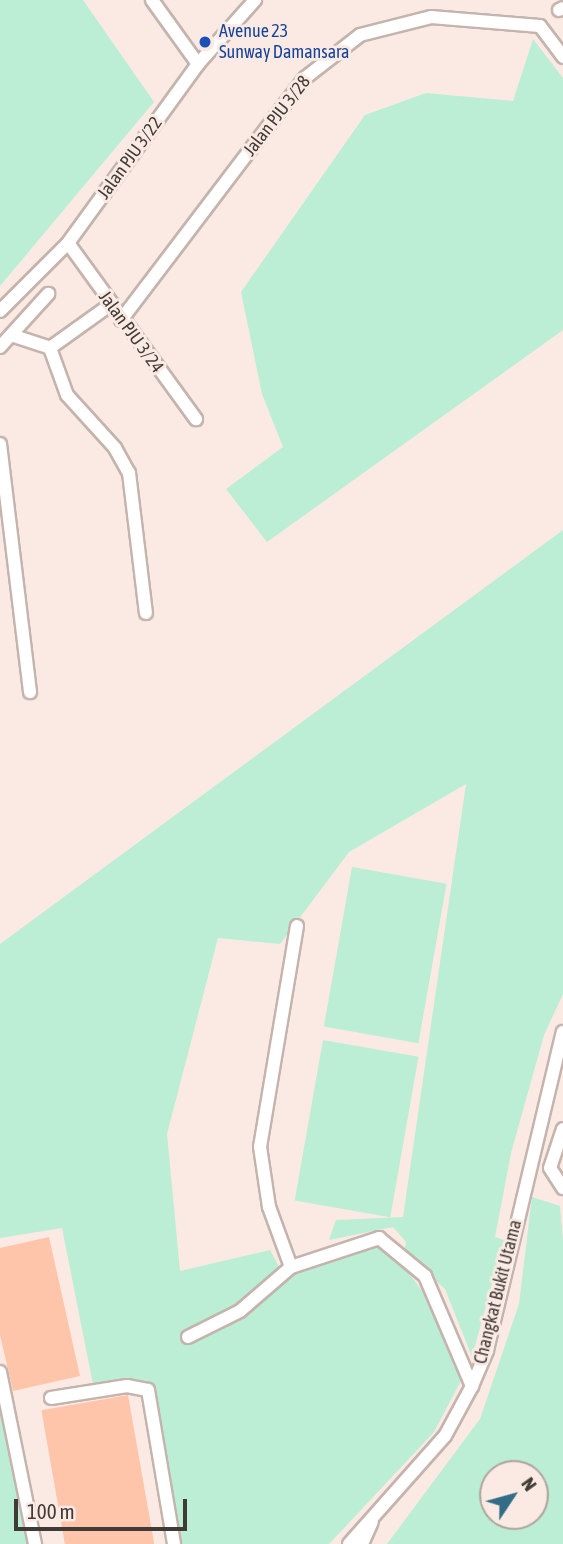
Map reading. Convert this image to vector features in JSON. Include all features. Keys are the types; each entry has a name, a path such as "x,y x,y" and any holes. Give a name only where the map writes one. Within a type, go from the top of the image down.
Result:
{"street":[{"path":"152,0 198,64"},
{"name":"Jalan PJU 3/22","path":"1,311 68,243 198,64 256,0"},
{"name":"Jalan PJU 3/28","path":"121,320 304,78 360,35 431,17 540,26 563,57"},
{"name":"Jalan PJU 3/24","path":"68,243 110,305 196,419"},
{"path":"0,347 14,336 48,294"},
{"path":"50,348 110,305"},
{"path":"14,336 50,348"},
{"path":"50,348 67,395 115,448 129,473 146,613"},
{"path":"0,444 30,692"},
{"path":"291,1267 269,1207 260,1147 297,926"},
{"name":"Changkat Bukit Utama","path":"349,1544 372,1522 445,1436 472,1386 487,1350 563,1032"},
{"path":"563,1129 550,1168 563,1188"},
{"path":"188,1336 240,1311 291,1267 365,1239 397,1246 444,1309 472,1386"},
{"path":"0,1372 35,1544"},
{"path":"51,1398 127,1386 148,1390 174,1544"},
{"name":"Changkat Bukit Utama","path":"362,1544 372,1522"}],"green space":[{"path":"0,0 83,0 154,102 0,286"},
{"path":"533,39 563,78 563,330 267,542 226,489 283,447 262,394 241,292 365,115 426,93 513,101"},
{"path":"563,530 563,994 544,1035 511,1153 495,1237 504,1240 472,1357 445,1289 404,1252 406,1242 393,1227 329,1240 336,1220 403,1217 466,784 349,852 280,944 218,938 167,1134 180,1271 270,1250 285,1278 371,1244 393,1251 430,1302 463,1377 434,1432 329,1544 171,1544 151,1385 93,1384 62,1228 0,1238 0,944"},
{"path":"352,867 447,884 418,1043 324,1027"},
{"path":"323,1040 419,1057 390,1217 295,1201"},
{"path":"532,1197 560,1206 563,1241 563,1544 387,1544 480,1419 519,1304"},
{"path":"0,1388 27,1544 0,1544"}],"building":[{"path":"49,1237 80,1376 13,1391 0,1335 0,1248"},
{"path":"128,1395 154,1544 65,1544 41,1410"}],"place":[{"name":"Avenue 23 Sunway Damansara","path":"205,42"}]}
